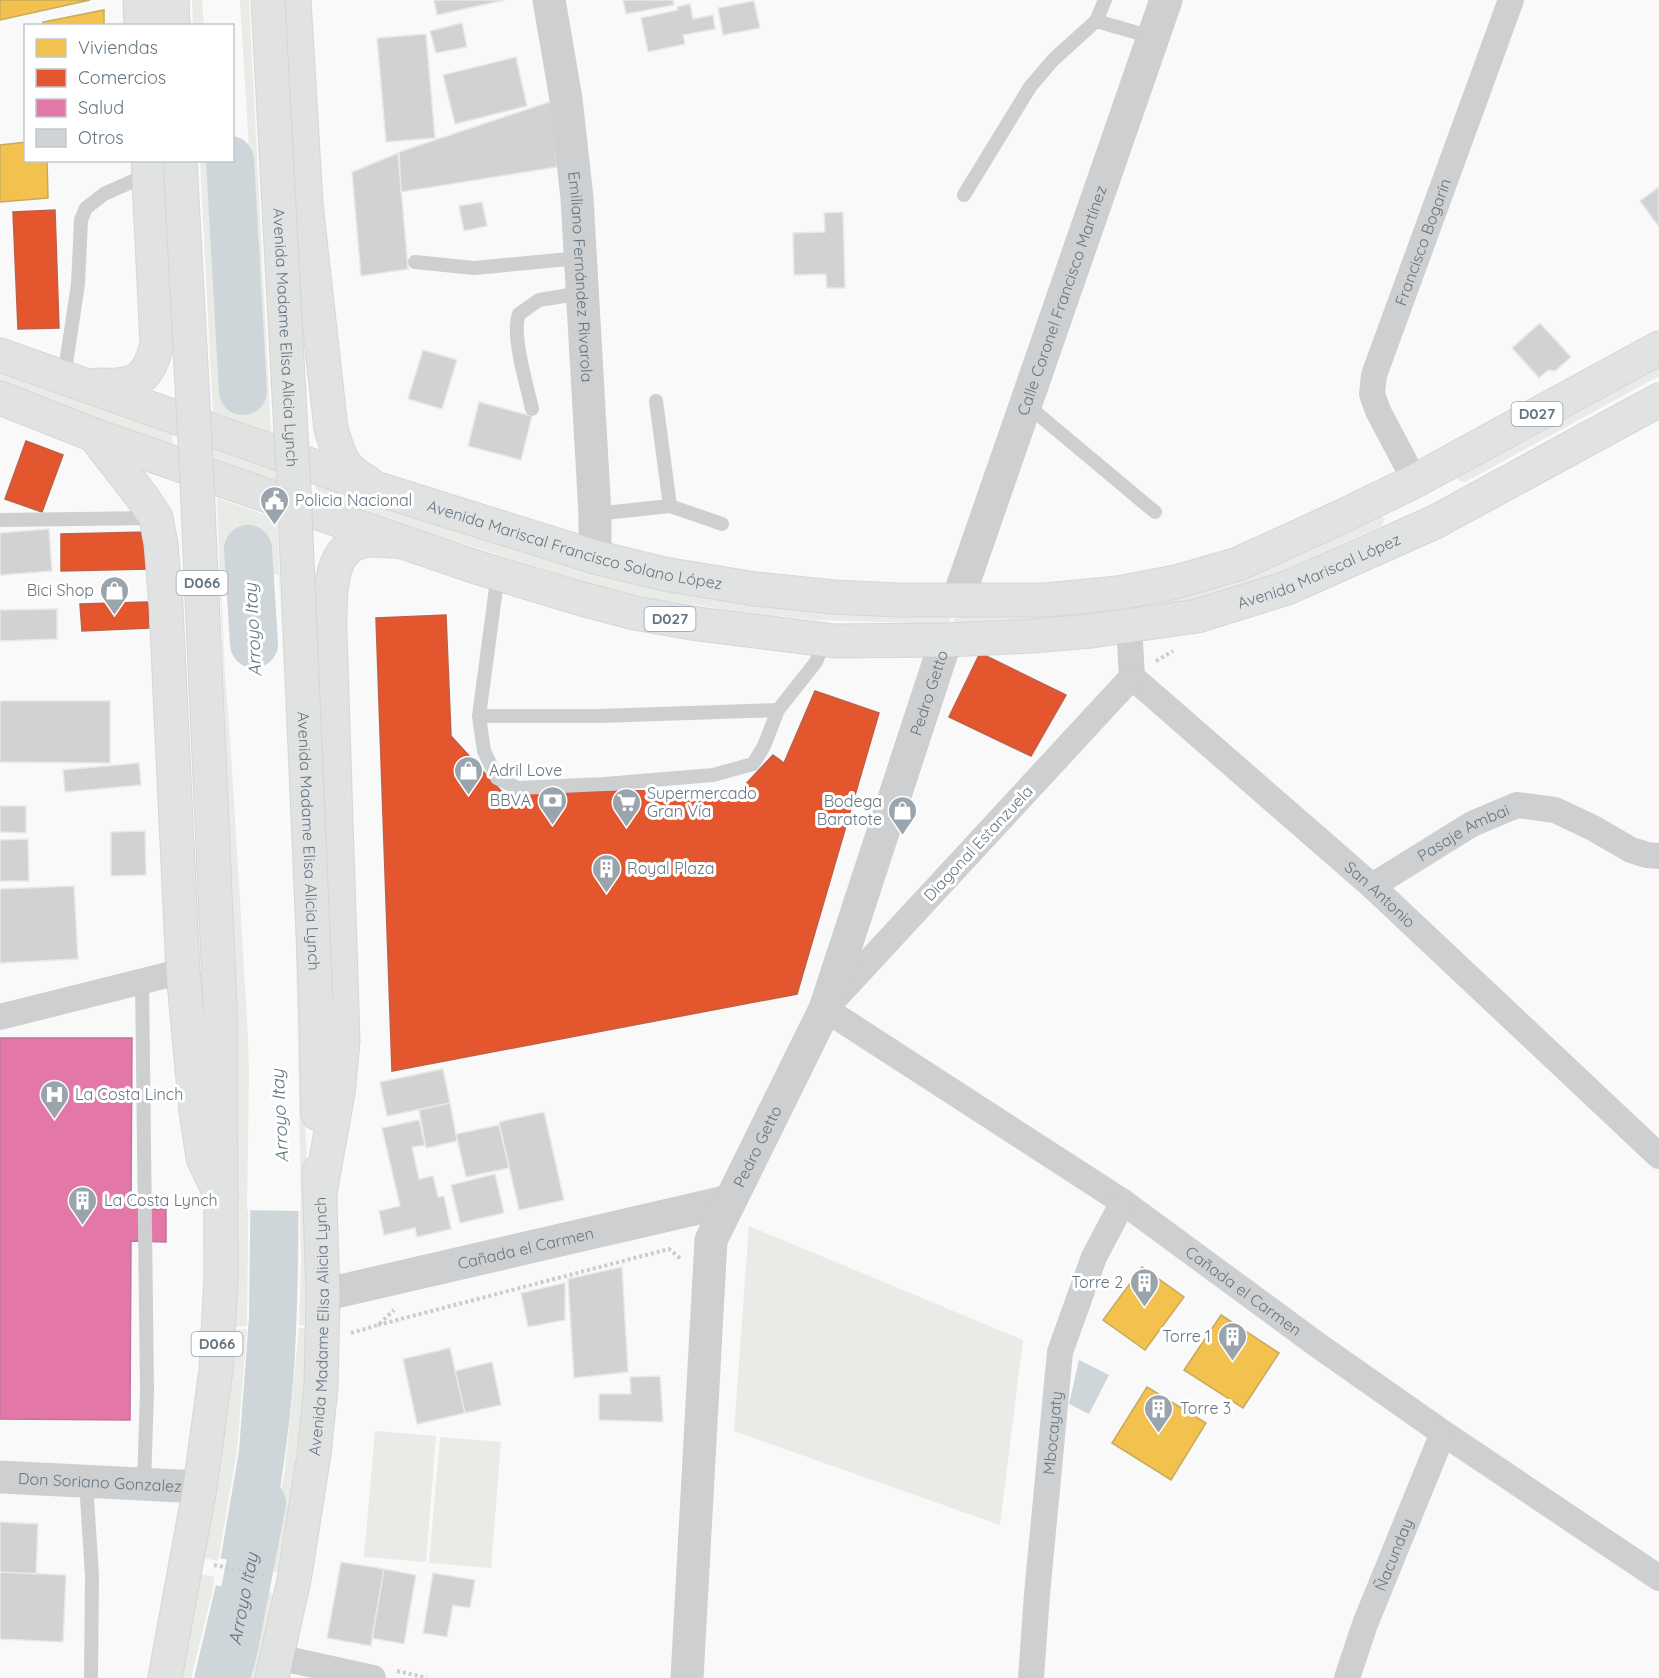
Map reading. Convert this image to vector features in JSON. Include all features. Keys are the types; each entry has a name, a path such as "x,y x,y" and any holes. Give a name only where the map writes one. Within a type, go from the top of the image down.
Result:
{"highway":[{"path":"140,0 141,24"},
{"path":"172,0 173,24"},
{"name":"Avenida Madame Elisa Alicia Lynch","path":"268,0 294,489 316,1003 323,1295 321,1387 314,1454 294,1580 274,1667"},
{"path":"294,0 306,204 331,429 341,459 350,472 381,490"},
{"name":"D066","path":"165,1678 200,1487 216,1370 221,1278 220,1006 180,162"},
{"path":"75,381 127,385 139,380 147,372 152,362 156,344 156,321 148,167"},
{"name":"D027","path":"958,599 1046,600 1118,593 1176,582 1238,564 1415,481 1659,348"},
{"name":"Avenida Mariscal Francisco Solano López","path":"0,355 381,490 595,557 664,574 755,589 834,597 898,600 958,599"},
{"path":"0,398 94,435 156,518 161,544 166,606 183,970 196,1111 203,1158 221,1196"},
{"name":"Avenida Mariscal López","path":"946,640 1032,636 1197,616 1287,588 1434,522 1659,400"},
{"name":"D027","path":"94,435 498,573 582,600 635,613 752,632 825,638 835,641 946,640"},
{"path":"320,1193 338,1093 343,1041 330,644 331,596 336,564 353,544 371,539 404,542"}],"street":[{"name":"Emiliano Fernández Rivarola","path":"549,0 578,198 595,514 595,557"},
{"name":"Calle Coronel Francisco Martínez","path":"958,599 1166,0"},
{"name":"Francisco Bogarín","path":"1415,481 1378,411 1372,394 1374,375 1511,0"},
{"path":"1129,626 1132,677"},
{"name":"Pedro Getto","path":"687,1678 711,1240 825,1009 946,640"},
{"name":"San Antonio","path":"1132,677 1372,886 1659,1156"},
{"name":"Diagonal Estanzuela","path":"825,1009 1132,677"},
{"name":"Pasaje Ambai","path":"1372,886 1472,824 1517,805 1554,810 1593,828 1631,850 1659,856"},
{"path":"0,1017 183,970"},
{"name":"Cañada el Carmen","path":"825,1009 1123,1202 1319,1346 1443,1433 1659,1578"},
{"name":"Cañada el Carmen","path":"323,1295 729,1201"},
{"name":"Mbocayaty","path":"1031,1678 1060,1352 1094,1257 1123,1202"},
{"name":"Ñacunday","path":"1347,1678 1365,1624 1443,1433"},
{"name":"Don Soriano Gonzalez","path":"0,1477 200,1487"},
{"path":"274,1667 373,1678"}],"lane":[{"path":"963,195 1030,87 1053,60 1096,21 1105,0"},
{"path":"1096,21 1152,37"},
{"path":"75,381 81,220 86,208 148,167"},
{"path":"416,262 474,268 580,258"},
{"path":"532,409 516,328 519,314 539,300 582,293"},
{"path":"656,401 670,506"},
{"path":"1026,404 1155,512"},
{"path":"595,514 670,506 722,524"},
{"path":"0,520 156,518"},
{"path":"498,573 479,716 483,751 497,778 518,788 713,775 753,764 759,756 778,710 816,662 825,638"},
{"path":"479,716 600,716 778,710"},
{"path":"142,980 147,1379 144,1484"},
{"path":"86,1482 92,1576 91,1678"}],"path":[{"path":"378,1325 669,1249 683,1262"},
{"path":"216,1565 270,1576"}],"shaded area":[{"path":"192,0 203,0 204,24 193,24"},
{"path":"238,0 249,0 271,434 213,412 200,162 211,162 220,344 260,354"},
{"path":"1659,360 1659,376 1465,482 1459,481 1456,475"},
{"path":"0,366 172,429 173,446 0,381"},
{"path":"213,444 275,466 276,482 214,460"},
{"path":"315,480 428,520 953,611 949,624 816,620 655,599 601,587 316,497"},
{"path":"217,498 277,519 299,998 304,1054 308,1325 299,1325 301,1263 294,902 230,735 250,1069 247,1326 231,1327 234,981"},
{"path":"1381,516 1385,519 1381,526 1258,582 1176,605 1054,620 953,623 956,611 1001,612"},
{"path":"749,1226 1023,1340 1000,1525 734,1431"},
{"path":"299,1328 309,1328 303,1406 279,1572 268,1571 285,1469"},
{"path":"247,1329 237,1451 218,1561 204,1558 222,1433 231,1330"},
{"path":"375,1431 436,1436 426,1562 364,1557"},
{"path":"440,1437 501,1442 491,1568 429,1563"},
{"path":"201,1574 216,1577 191,1678 181,1678"},
{"path":"266,1592 275,1594 258,1678 246,1678"}],"water":[{"path":"292,896 298,1239 295,1354 288,1435 267,1570 220,1562 239,1451 249,1317 252,1072"},
{"path":"1079,1360 1109,1375 1089,1414 1069,1404"},
{"path":"218,1576 266,1583 243,1678 194,1678"}],"pier":[{"path":"202,0 240,0 261,350 259,354 219,342 210,162 234,162 234,24 204,24"},
{"path":"276,574 279,576 295,895 301,1211 247,1210 249,1072 247,1004 225,675 221,579 224,576"},
{"path":"218,1558 270,1567 268,1572 259,1571 258,1579 268,1581 267,1594 213,1585 217,1573 251,1578 253,1570 219,1565"}],"building: Viviendas":[{"path":"0,0 90,0 0,20"},
{"path":"104,10 104,24 43,24 43,22"},
{"path":"24,142 24,162 47,162 48,198 0,202 0,145"},
{"name":"Torre 2","path":"1142,1267 1184,1297 1145,1350 1103,1320"},
{"name":"Torre 1","path":"1221,1315 1279,1353 1243,1408 1184,1370"},
{"name":"Torre 3","path":"1147,1387 1206,1423 1171,1480 1112,1443"}],"building: Comercios":[{"path":"55,210 59,328 18,329 13,212"},
{"path":"26,441 63,455 42,512 5,499"},
{"path":"148,532 148,569 61,571 61,534"},
{"name":"Bici Shop","path":"148,602 149,628 82,631 80,604"},
{"name":"Royal Plaza","path":"446,615 451,736 503,793 741,789 773,755 784,763 815,691 879,713 797,994 392,1071 376,618"},
{"path":"980,653 1066,695 1031,756 949,717"}],"building: Salud":[{"name":"La Costa Lynch","path":"0,1038 132,1038 131,1209 166,1209 166,1242 131,1241 130,1420 0,1419"}],"building: Otros":[{"path":"434,0 505,0 437,15"},
{"path":"623,0 673,0 674,5 626,14"},
{"path":"754,1 760,28 723,35 718,8"},
{"path":"690,4 693,19 713,15 715,29 683,35 685,44 648,52 641,18 678,10 677,7"},
{"path":"462,23 467,47 436,53 430,31"},
{"path":"426,34 435,138 386,142 377,38"},
{"path":"516,57 527,106 455,124 443,75"},
{"path":"552,101 557,167 401,192 399,152"},
{"path":"398,153 408,269 361,276 352,172"},
{"path":"1659,187 1659,227 1640,201"},
{"path":"482,202 487,226 464,231 459,206"},
{"path":"843,212 845,288 827,288 826,274 794,275 793,233 825,232 824,213"},
{"path":"1540,323 1571,357 1555,371 1548,370 1539,378 1512,348"},
{"path":"423,350 457,360 442,409 408,399"},
{"path":"479,402 532,416 521,460 468,446"},
{"path":"49,529 52,571 0,575 0,533"},
{"path":"57,609 57,639 0,641 0,610"},
{"path":"0,701 110,701 110,763 0,762"},
{"path":"139,763 141,785 65,792 63,770"},
{"path":"0,806 26,806 26,833 0,832"},
{"path":"145,831 146,875 111,876 111,832"},
{"path":"28,839 29,881 0,881 0,840"},
{"path":"74,886 78,959 0,963 0,889"},
{"path":"443,1069 450,1103 387,1116 380,1082"},
{"path":"450,1103 457,1141 426,1148 419,1110"},
{"path":"544,1112 564,1200 519,1210 499,1122"},
{"path":"419,1120 425,1145 412,1147 419,1179 433,1176 438,1197 444,1196 451,1229 417,1237 415,1228 384,1235 379,1211 400,1206 382,1128"},
{"path":"499,1125 509,1168 466,1177 456,1134"},
{"path":"495,1174 504,1213 460,1223 451,1185"},
{"path":"622,1267 628,1372 574,1378 568,1279"},
{"path":"565,1283 565,1320 528,1327 521,1293"},
{"path":"450,1348 465,1413 417,1424 403,1359"},
{"path":"492,1362 501,1405 465,1413 455,1371"},
{"path":"660,1376 663,1422 599,1420 599,1394 631,1394 630,1377"},
{"path":"0,1522 38,1524 36,1574 0,1572"},
{"path":"341,1562 384,1569 371,1646 327,1638"},
{"path":"384,1569 416,1575 404,1644 372,1638"},
{"path":"0,1572 66,1575 63,1642 0,1639"},
{"path":"433,1573 475,1580 470,1608 453,1605 447,1637 423,1633"}],"waterway":[{"name":"Arroyo Itay","path":"230,162 243,391"},
{"name":"Arroyo Itay","path":"248,549 254,644"},
{"name":"Arroyo Itay","path":"226,1678 262,1503"}],"place":[{"name":"Policia Nacional","path":"274,526"},
{"name":"Bici Shop","path":"115,616"},
{"name":"Adril Love","path":"468,796"},
{"name":"BBVA","path":"552,826"},
{"name":"Supermercado Gran Vía","path":"626,828"},
{"name":"Bodega Baratote","path":"903,836"},
{"name":"Royal Plaza","path":"606,894"},
{"name":"La Costa Linch","path":"54,1120"},
{"name":"La Costa Lynch","path":"83,1226"},
{"name":"Torre 2","path":"1144,1308"},
{"name":"Torre 1","path":"1232,1362"},
{"name":"Torre 3","path":"1159,1434"}]}
